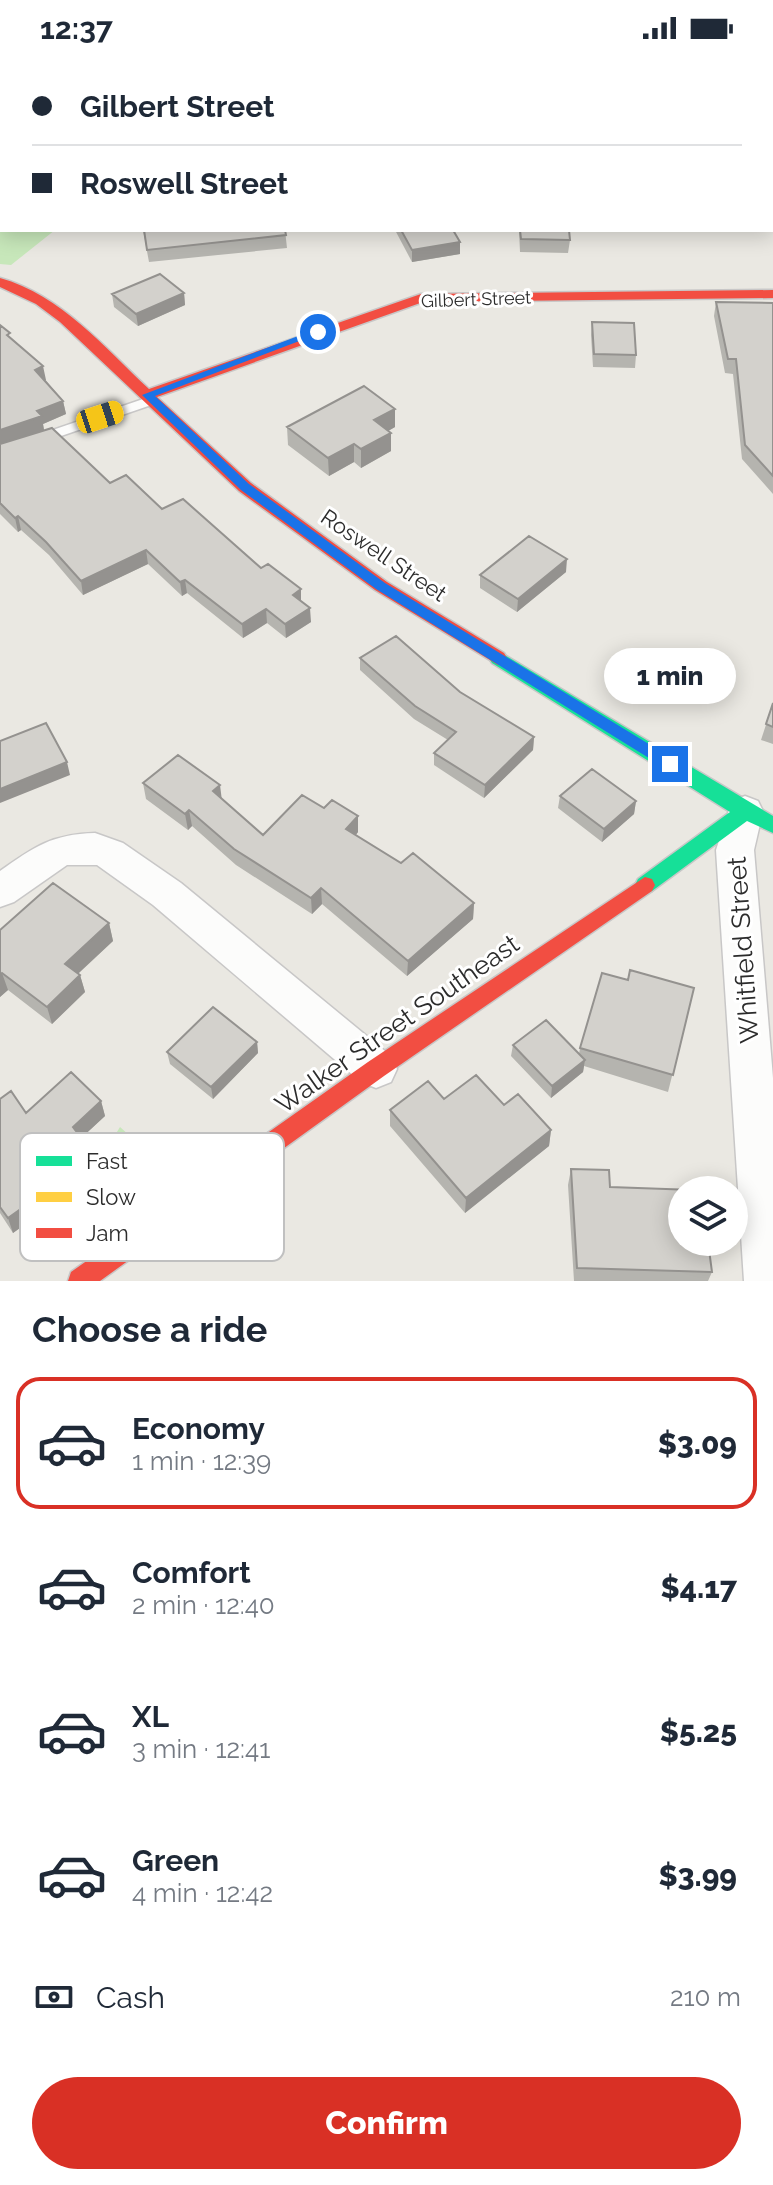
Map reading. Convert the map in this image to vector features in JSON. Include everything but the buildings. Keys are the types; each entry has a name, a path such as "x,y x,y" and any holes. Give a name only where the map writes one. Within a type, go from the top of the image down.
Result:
{"street":[{"name":"Roswell Street","path":"0,282 41,301 65,319 245,487 381,586 759,818"},
{"name":"Gilbert Street","path":"150,398 375,312 421,298 773,294"},
{"name":"Walker Street Southeast","path":"284,1135 707,842 759,818"},
{"name":"Whitfield Street","path":"759,818 735,850 767,1281"},
{"path":"0,891 54,854 67,849 95,848 110,854 167,894 376,1069"},
{"name":"Walker Street Southeast","path":"80,1281 108,1261"}],"lane":[{"path":"0,453 150,398"}],"green space":[{"path":"0,232 52,232 11,265 0,264"}],"traffic: fast":[{"path":"498,658 745,811 773,825"},
{"path":"645,885 745,811"}],"traffic: jam":[{"path":"0,282 41,301 65,319 245,487 381,586 498,658"},
{"path":"148,395 421,298 773,294"},
{"path":"284,1135 645,885"},
{"path":"80,1281 108,1261"}],"route":[{"path":"318,332 148,395 245,487 381,586 670,764"}]}
